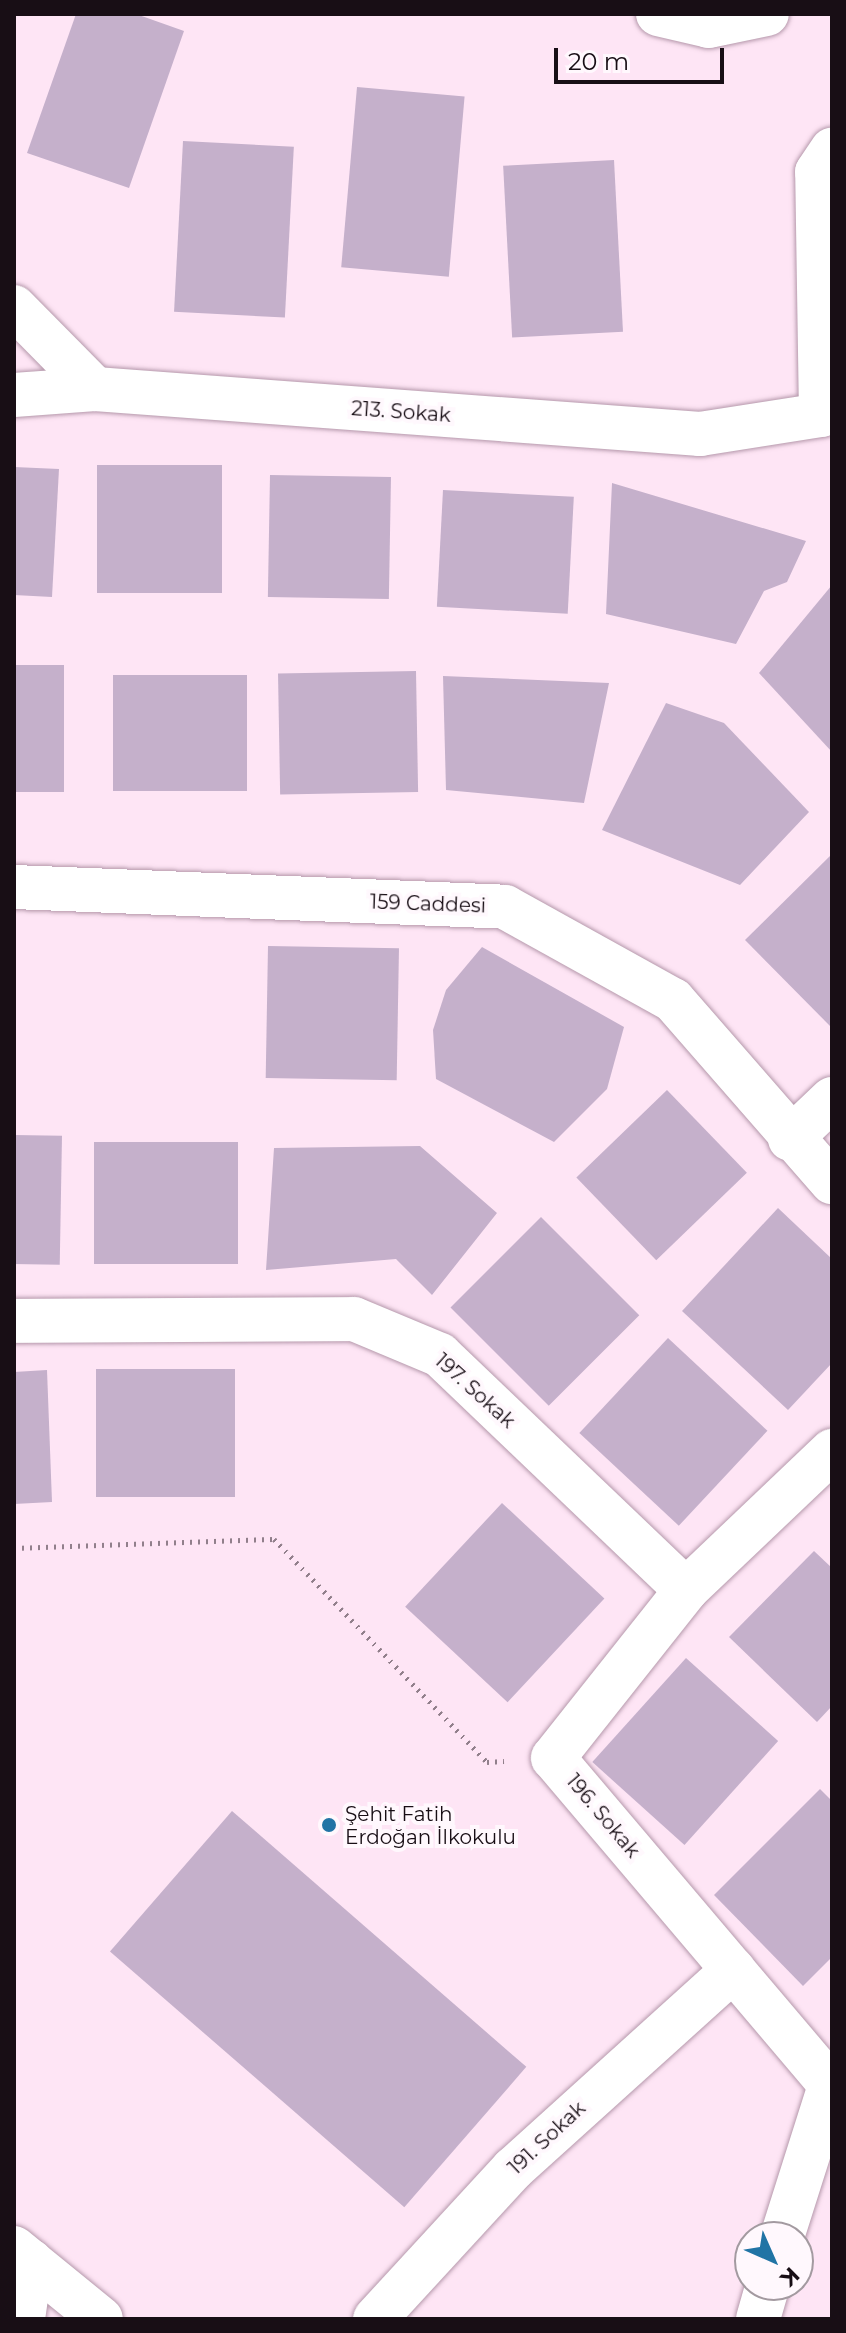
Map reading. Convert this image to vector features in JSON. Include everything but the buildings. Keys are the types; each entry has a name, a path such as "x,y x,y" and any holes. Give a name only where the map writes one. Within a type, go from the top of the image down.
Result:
{"street":[{"path":"658,14 709,26 767,14"},
{"path":"826,422 817,172 832,150"},
{"path":"14,307 95,389"},
{"name":"213. Sokak","path":"14,395 95,389 700,434 826,422"},
{"name":"159 Caddesi","path":"14,887 505,907 673,1000 790,1139 832,1182"},
{"path":"790,1139 832,1099"},
{"name":"197. Sokak","path":"14,1321 354,1319 440,1355 686,1590"},
{"name":"196. Sokak","path":"830,2080 553,1758 686,1590 832,1451"},
{"name":"191. Sokak","path":"375,2319 513,2169 733,1970"},
{"path":"787,2221 830,2080"},
{"path":"22,2255 23,2319"},
{"path":"22,2255 101,2319"}],"path":[{"path":"14,1548 274,1539 487,1762 553,1758"}],"place":[{"name":"Şehit Fatih Erdoğan İlkokulu","path":"329,1825"}]}
